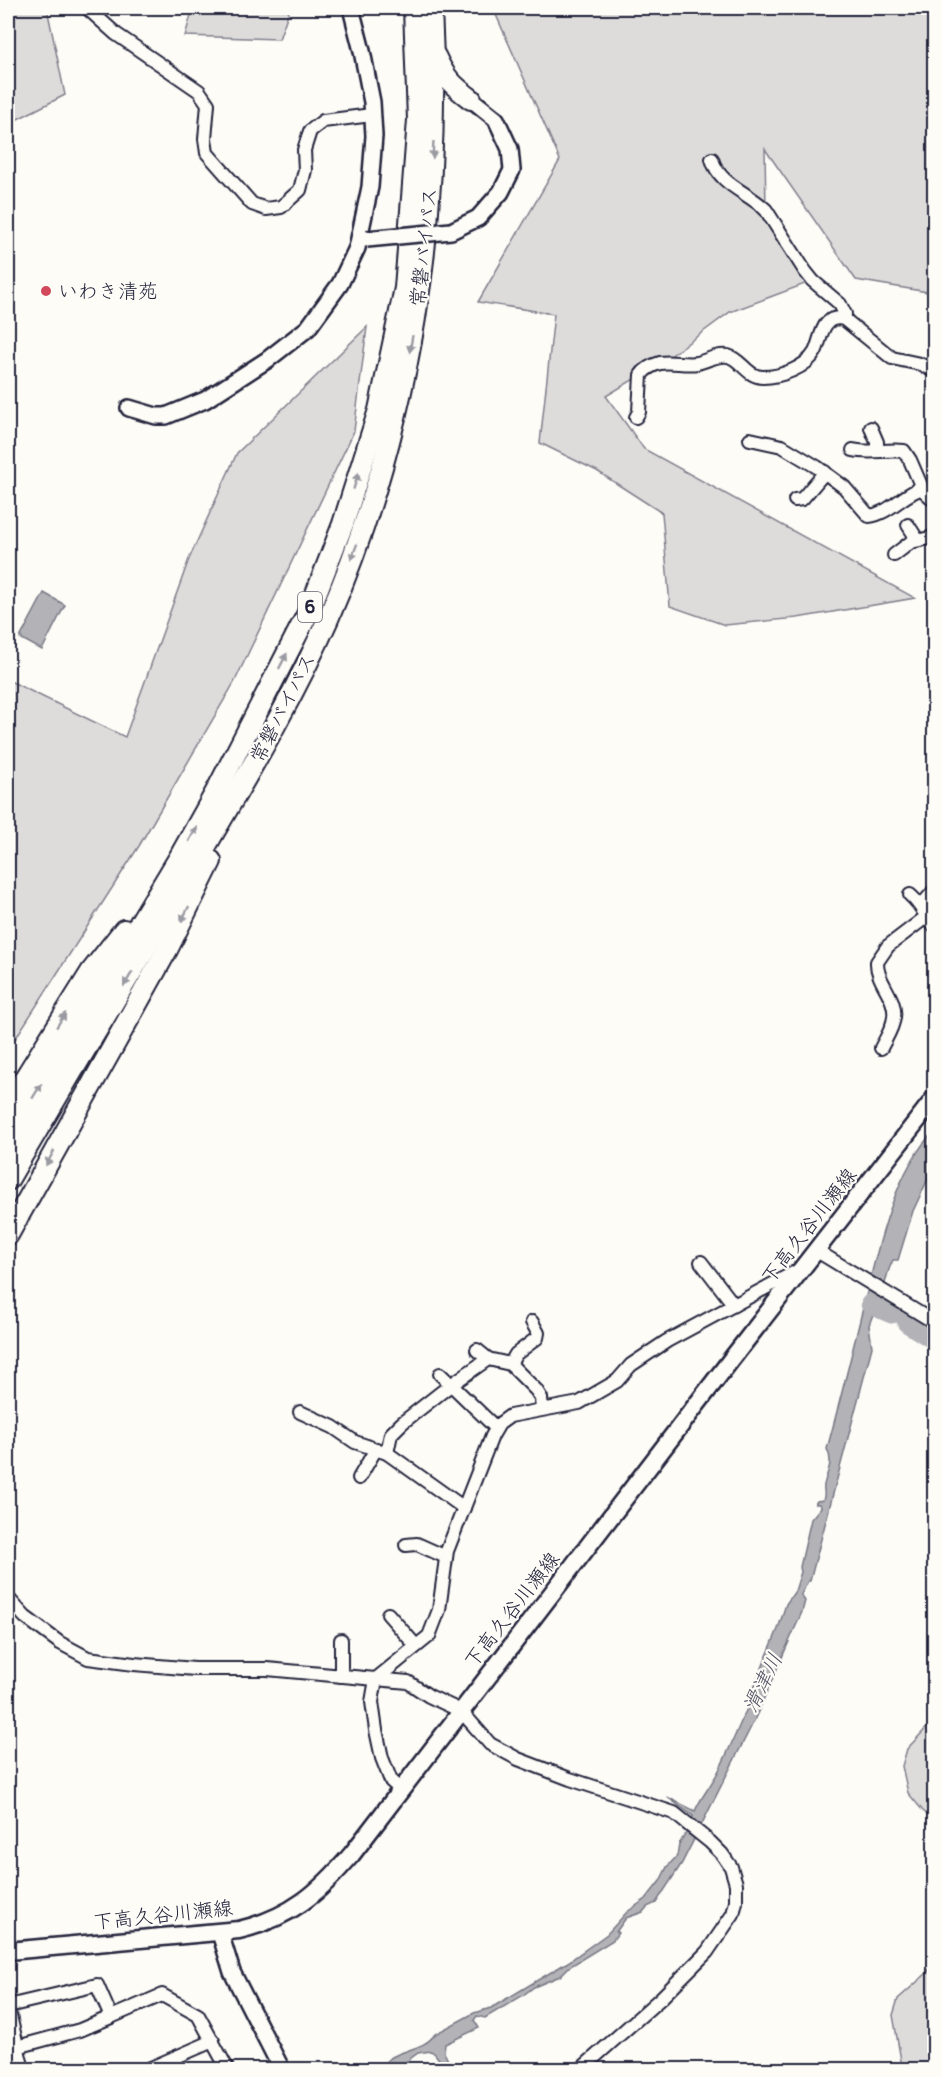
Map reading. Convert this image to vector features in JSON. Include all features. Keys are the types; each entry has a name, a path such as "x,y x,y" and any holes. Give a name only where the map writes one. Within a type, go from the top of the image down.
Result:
{"highway":[{"name":"常磐バイパス","path":"8,1141 179,858 218,788 310,609 343,524 379,410 405,288 418,120 414,8"},
{"name":"常磐バイパス","path":"8,1180 277,724 327,620 362,531 386,452 408,363 419,300 431,178 434,119 434,51 431,8"},
{"path":"434,51 443,74 450,84 471,99"},
{"path":"434,119 445,105 471,99"},
{"path":"8,1234 166,950 223,837 254,766"},
{"path":"8,1105 91,972 179,858"}],"main road":[{"name":"下高久谷川瀬線","path":"8,1951 220,1933 262,1924 292,1910 316,1894 352,1854 934,1099"}],"street":[{"path":"87,8 116,34 199,91 208,104 207,153 252,204 266,209 281,207 300,190 305,170 304,150 310,131 322,121 372,115"},
{"path":"129,408 156,416 166,416 205,400 267,360 308,328 339,284 362,244 374,136 372,102 351,8"},
{"path":"362,244 451,231 478,218 501,192 512,170 510,148 496,119 471,99"},
{"path":"712,159 714,167 731,186 766,210 805,271 840,304 845,314 844,319"},
{"path":"636,417 639,412 641,375 652,366 661,363 697,363 722,356 733,358 754,375 761,377 788,372 810,358 815,351 824,325 828,321 839,318 844,319 892,358 920,364 934,370"},
{"path":"871,428 878,450"},
{"path":"750,439 782,446 825,472 844,487 869,516 881,512 910,492 922,488"},
{"path":"853,450 863,453 878,450 904,451 922,488 934,500"},
{"path":"795,500 802,499 825,472"},
{"path":"908,525 917,539"},
{"path":"894,555 917,539 926,539 934,535"},
{"path":"881,1048 891,1027 895,1011 879,978 877,962 888,946 927,916 934,891"},
{"path":"910,895 919,902 927,916"},
{"path":"817,1251 934,1322"},
{"path":"701,1262 734,1305"},
{"path":"401,1790 391,1781 382,1758 372,1702 376,1679 429,1636 440,1610 446,1557 496,1428 510,1416 579,1403 617,1381 631,1365 667,1341 804,1268"},
{"path":"510,1364 516,1354 537,1338 538,1333 532,1322"},
{"path":"477,1350 488,1359 510,1364 536,1390 541,1398 542,1409"},
{"path":"359,1478 382,1451 391,1434 402,1423 450,1385 488,1359"},
{"path":"440,1374 496,1428"},
{"path":"300,1412 333,1427 355,1442 382,1451 464,1508"},
{"path":"406,1545 417,1544 446,1557"},
{"path":"8,1598 25,1617 60,1643 88,1658 184,1668 267,1669 408,1682 429,1696 461,1711 490,1744 518,1759 677,1816 722,1854 731,1868 736,1884 733,1914 713,1944 699,1959 660,1998 580,2070"},
{"path":"388,1614 416,1647"},
{"path":"341,1640 341,1676"},
{"path":"220,1933 232,1972 282,2070"},
{"path":"23,2070 8,2007 97,1985 111,2017"},
{"path":"17,2047 80,2030 162,1995 198,2014 228,2070"},
{"path":"146,2070 213,2041"}],"shaded area":[{"path":"8,8 47,8 65,95 8,124"},
{"path":"193,8 290,8 279,39 185,36"},
{"path":"493,8 934,8 934,293 856,280 765,149 766,210 813,281 730,312 661,363 606,396 644,449 915,598 797,618 725,625 670,606 662,513 597,471 540,443 554,314 478,302 560,160"},
{"path":"367,327 354,431 234,683 139,846 8,1050 8,680 125,737 189,559 237,453"},
{"path":"933,1721 934,1820 908,1793 902,1766 907,1749"},
{"path":"934,1961 934,2069 901,2069 893,2015 898,1999 927,1973"}],"water":[{"path":"44,593 65,605 42,650 20,638"},
{"name":"滑津川","path":"934,1131 934,1166 913,1211 898,1260 893,1260 889,1270 884,1289 885,1306 880,1313 872,1317 869,1325 872,1347 810,1581 801,1595 805,1601 802,1612 754,1721 682,1863 656,1903 647,1907 643,1912 626,1918 613,1940 569,1967 560,1976 534,1987 485,2018 477,2016 474,2020 479,2028 445,2044 444,2052 452,2069 446,2069 431,2051 418,2053 396,2069 380,2070 391,2058 423,2045 435,2034 474,2013 491,2008 568,1962 607,1934 627,1912 646,1899 677,1856 679,1844 693,1816 667,1797 695,1811 730,1748 754,1693 753,1690 786,1604 795,1591 811,1519 821,1507 815,1504 824,1498 824,1485 830,1463 827,1449 879,1243 896,1194 907,1171 919,1149"}],"waterway":[{"path":"871,1304 892,1313"},
{"path":"907,1322 934,1339"},
{"path":"452,2063 455,2070"}],"place":[{"name":"いわき清苑","path":"46,291"}]}
